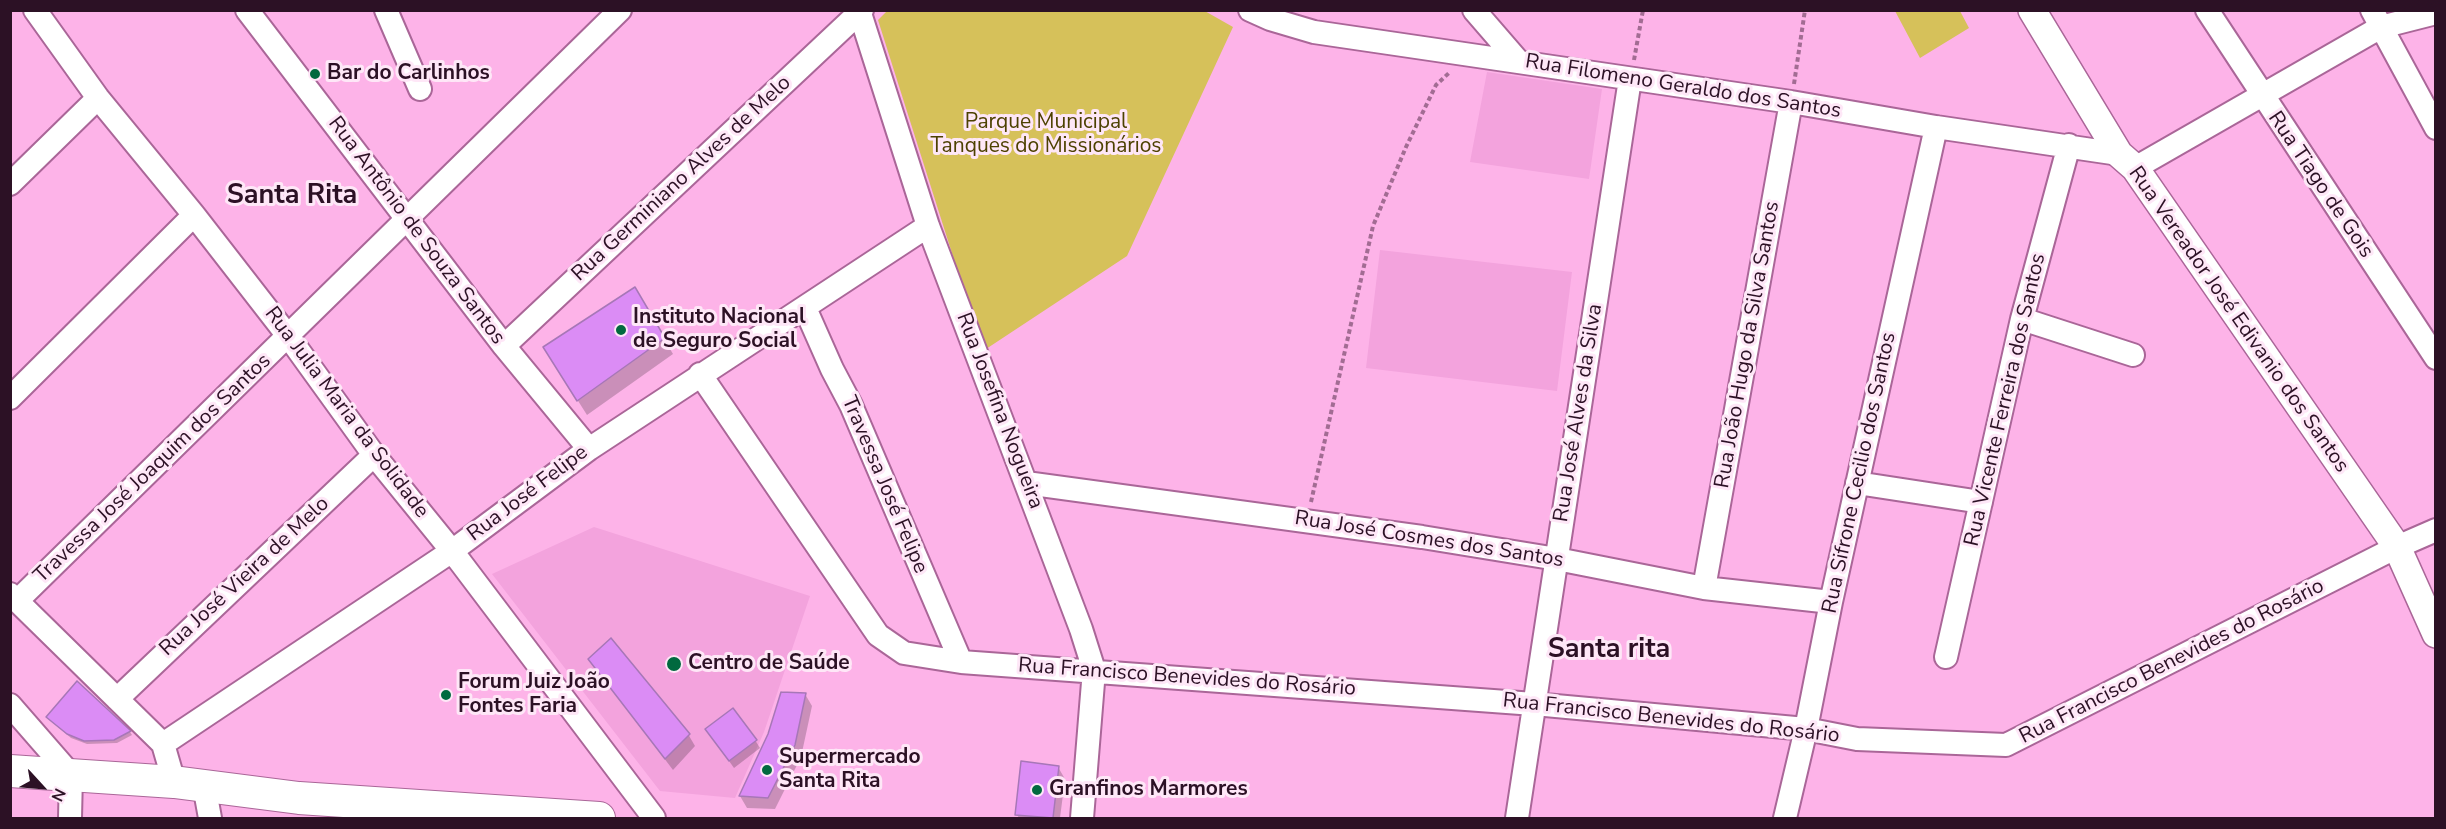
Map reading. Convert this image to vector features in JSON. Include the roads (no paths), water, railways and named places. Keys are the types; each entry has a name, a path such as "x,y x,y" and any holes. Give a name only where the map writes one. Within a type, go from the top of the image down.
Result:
{"main road":[{"path":"10,771 189,784 304,808 599,819"}],"street":[{"name":"Rua Julia Maria da Solidade","path":"35,10 98,98 194,215 288,336 374,455 452,551 654,819"},
{"name":"Rua Antônio de Souza Santos","path":"247,10 504,346 589,448"},
{"path":"386,10 420,89"},
{"name":"Travessa José Joaquim dos Santos","path":"14,598 288,336 620,10"},
{"name":"Rua Filomeno Geraldo dos Santos","path":"1250,10 1270,19 1314,32 1791,102 1936,127 2069,145 2127,161"},
{"path":"1474,10 1519,62"},
{"name":"Rua Vereador José Edivanio dos Santos","path":"2032,10 2127,161 2397,547 2436,634"},
{"name":"Rua Tiago de Gois","path":"2207,10 2262,97 2436,358"},
{"name":"Rua Josefina Nogueira","path":"861,11 928,226 1081,629 1094,670 1082,819"},
{"name":"Rua Germiniano Alves de Melo","path":"504,346 861,11"},
{"path":"2127,161 2262,97 2377,19 2436,13"},
{"path":"2377,19 2436,128"},
{"name":"Rua José Alves da Silva","path":"1517,819 1630,79"},
{"path":"10,184 98,98"},
{"name":"Rua João Hugo da Silva Santos","path":"1704,588 1791,102"},
{"name":"Rua Sifrone Cecilio dos Santos","path":"1785,819 1936,127"},
{"name":"Rua Vicente Ferreira dos Santos","path":"1946,657 2022,319 2069,145"},
{"path":"10,398 194,215"},
{"name":"Rua José Felipe","path":"163,744 452,551 589,448 928,226"},
{"name":"Travessa José Felipe","path":"805,308 851,405 961,662"},
{"path":"2022,319 2133,355"},
{"name":"Rua Francisco Benevides do Rosário","path":"700,374 878,635 904,653 961,662 1534,704 1806,729 1857,739 2006,745 2397,547 2436,530"},
{"name":"Rua José Vieira de Melo","path":"117,699 374,455"},
{"name":"Rua José Cosmes dos Santos","path":"1026,483 1306,521 1557,559 1704,588 1831,602"},
{"path":"1857,483 1981,502"},
{"path":"14,598 163,744 210,819"},
{"path":"10,705 71,775 70,819"}],"place":[{"name":"Bar do Carlinhos","path":"315,74"},
{"name":"Instituto Nacional de Seguro Social","path":"621,330"},
{"name":"Centro de Saúde","path":"674,664"},
{"name":"Forum Juiz João Fontes Faria","path":"446,695"},
{"name":"Supermercado Santa Rita","path":"767,770"},
{"name":"Granfinos Marmores","path":"1037,790"}],"district":[{"name":"Santa Rita","path":"292,196"},
{"name":"Santa rita","path":"1609,650"}],"park label":[{"name":"Parque Municipal Tanques do Missionários","path":"1046,135"}]}
